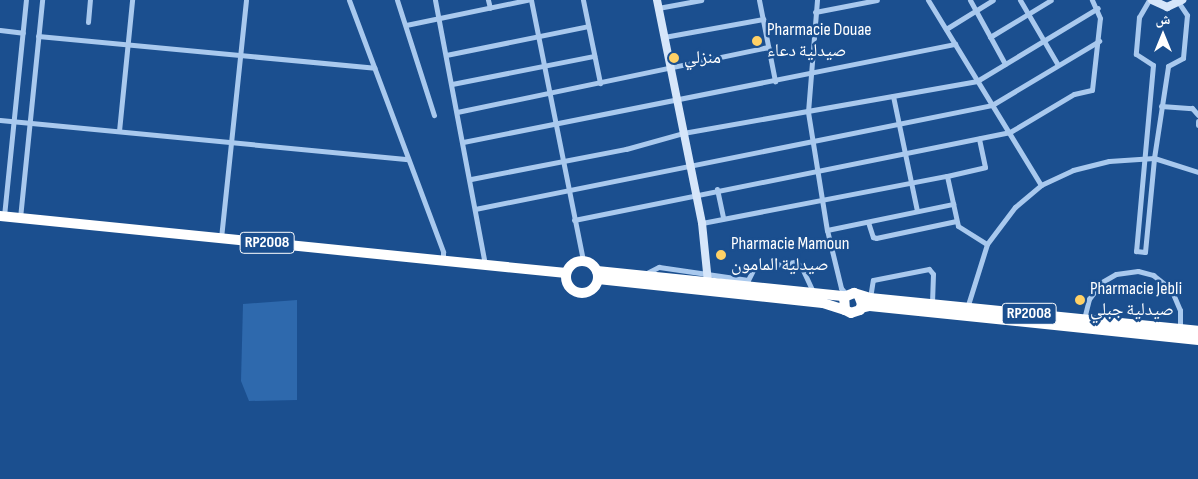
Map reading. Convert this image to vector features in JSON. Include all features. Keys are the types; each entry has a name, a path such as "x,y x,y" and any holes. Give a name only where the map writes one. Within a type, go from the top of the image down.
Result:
{"highway":[{"name":"RP2008","path":"2,217 485,265 566,277 571,290 583,294 594,287 597,275"},
{"name":"RP2008","path":"583,261 597,275 823,303 854,313 861,308 870,306 1198,340"},
{"path":"566,277 571,265 583,261"},
{"name":"RP2008","path":"597,275 709,279 814,294 846,295 1198,330"},
{"path":"845,310 842,304 846,295"},
{"path":"861,308 865,297"}],"street":[{"path":"2,217 26,0"},
{"path":"20,218 42,0"},
{"path":"88,22 90,0"},
{"path":"119,131 132,0"},
{"path":"220,238 232,142 246,0"},
{"path":"349,0 443,252 443,261"},
{"path":"399,0 434,115"},
{"path":"435,0 471,178 485,265"},
{"path":"488,0 490,8"},
{"path":"406,25 529,0 538,36 583,261"},
{"path":"583,0 600,83"},
{"path":"701,0 658,4 702,223 709,279 748,280 754,268 798,262 814,294"},
{"path":"759,0 775,81"},
{"path":"816,0 808,75 808,112 811,141 827,230 841,288 846,295"},
{"path":"815,12 877,0"},
{"path":"928,0 1041,185"},
{"path":"970,0 1005,64"},
{"path":"946,29 994,0"},
{"path":"1020,0 1058,66"},
{"path":"990,37 1051,0"},
{"path":"574,220 716,189 817,169 904,155 1010,132 1074,94 1092,90 1099,41 1098,8 1092,0"},
{"path":"1150,0 1167,7 1180,1 1187,15 1183,58 1168,65 1154,158 1145,252 1136,251 1142,158 1153,64 1136,54 1139,17 1150,0"},
{"path":"471,178 626,149 683,132 808,112 978,81 1098,8"},
{"path":"664,37 763,19"},
{"path":"446,55 588,26"},
{"path":"0,30 23,32"},
{"path":"38,36 374,68"},
{"path":"475,208 992,105 1099,41"},
{"path":"463,142 808,75 955,44"},
{"path":"457,112 768,47"},
{"path":"452,84 594,56"},
{"path":"893,96 916,211"},
{"path":"1161,106 1192,108 1198,115"},
{"path":"0,120 408,159"},
{"path":"702,223 985,167 979,139"},
{"path":"967,308 987,244 1014,208 1041,185 1073,170 1109,161 1142,158 1154,158 1198,172"},
{"path":"947,176 956,221 962,230 987,244"},
{"path":"716,189 723,218"},
{"path":"827,230 953,204"},
{"path":"868,222 873,237 876,238 956,221"},
{"path":"865,297 873,280 929,269 933,274 932,304"},
{"path":"1084,319 1089,299 1102,282 1116,274 1138,271 1153,275 1171,289 1180,310 1180,329"}],"shaded area":[{"path":"297,300 297,400 249,401 241,381 243,304"}],"place":[{"name":"Pharmacie Douae صيدلية دعاء","path":"757,41"},
{"name":"منزلي","path":"674,58"},
{"name":"Pharmacie Mamoun صيدلية المامون","path":"721,255"},
{"name":"Pharmacie Jebli صيدلية جبلي","path":"1080,300"}]}
